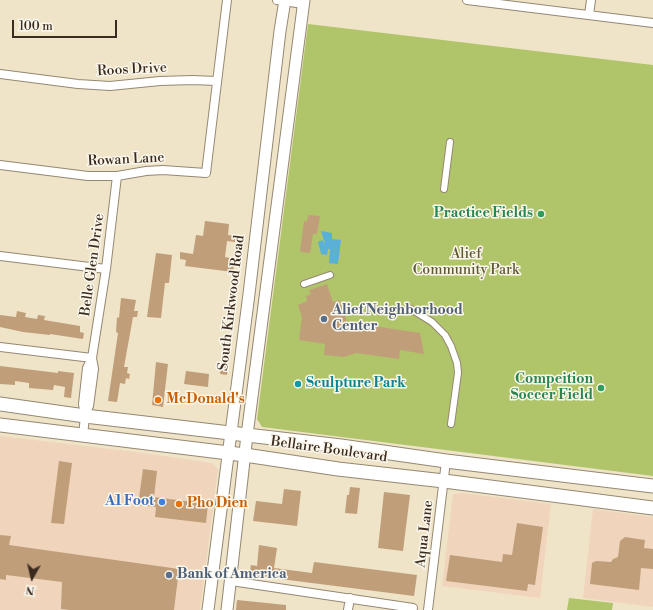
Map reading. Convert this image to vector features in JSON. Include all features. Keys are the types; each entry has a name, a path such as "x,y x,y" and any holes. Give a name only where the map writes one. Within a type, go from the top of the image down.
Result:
{"main road":[{"name":"South Kirkwood Road","path":"208,610 249,294 282,0"},
{"path":"227,610 247,435 303,2"},
{"path":"260,194 278,197"},
{"path":"249,294 265,296"},
{"name":"Bellaire Boulevard","path":"0,404 85,416 653,486"},
{"name":"Bellaire Boulevard","path":"0,425 653,508"},
{"path":"572,498 576,477"},
{"path":"214,560 233,563"}],"street":[{"path":"217,81 227,0"},
{"path":"282,0 303,2"},
{"path":"467,0 497,2 653,23"},
{"path":"589,15 591,0"},
{"name":"Roos Drive","path":"0,74 78,84 110,86 160,81 217,81"},
{"name":"Rowan Lane","path":"0,165 88,176 118,176 146,170 206,173 217,81"},
{"path":"444,189 450,142"},
{"name":"Belle Glen Drive","path":"83,436 85,416 89,406 94,369 92,358 106,269 118,176"},
{"path":"0,256 106,269"},
{"path":"304,284 330,275"},
{"path":"411,309 432,322 445,335 451,346 458,373 451,424"},
{"path":"0,346 92,358"},
{"name":"Aqua Lane","path":"428,610 446,461"},
{"path":"231,581 413,608"},
{"path":"348,610 350,598"}],"shaded area":[{"path":"0,436 136,452 212,463 218,469 200,610 0,610"},
{"path":"462,493 551,504 540,598 442,586 453,494"},
{"path":"593,509 653,517 653,607 583,598"}],"green space":[{"name":"Alief Community Park","path":"308,24 653,65 653,476 262,427 257,419"},
{"path":"569,598 613,603 612,610 567,610"}],"water":[{"path":"321,231 332,233 332,239 341,240 338,264 329,263 330,249 328,249 327,255 321,254 318,242 322,240 325,244"}],"building":[{"path":"308,215 320,216 317,234 313,234 310,253 300,252 304,221 307,222"},
{"path":"205,221 229,224 228,235 236,236 235,242 227,241 225,257 235,259 233,272 185,266 186,260 180,259 180,252 193,254 196,235 203,236"},
{"path":"156,253 172,255 169,283 165,283 161,318 147,317"},
{"name":"Alief Neighborhood Center","path":"327,284 333,302 339,300 347,322 420,333 424,354 400,350 399,359 356,353 344,357 324,355 325,344 299,340 302,317 298,305 307,301 306,296 311,294 309,290"},
{"path":"121,298 136,300 134,311 138,311 137,317 133,317 124,367 128,367 127,373 130,374 129,379 126,378 125,384 120,383 117,402 108,401 118,333 116,332 117,317 119,318"},
{"path":"17,311 26,313 25,317 37,319 38,315 45,316 44,320 80,326 80,332 84,333 83,339 23,332 0,327 0,315 16,317"},
{"path":"156,362 168,364 163,407 152,405"},
{"path":"222,362 228,363 227,375 220,374"},
{"path":"0,366 58,373 58,371 74,373 71,398 64,397 65,387 54,385 53,390 29,388 29,383 15,381 15,385 0,384"},
{"path":"186,371 209,374 208,387 184,384"},
{"path":"59,461 72,463 64,524 51,523"},
{"path":"143,469 157,471 154,497 208,504 206,523 155,517 156,507 138,505"},
{"path":"350,487 360,488 357,514 345,513 347,495 349,495"},
{"path":"284,489 301,491 297,526 253,521 256,501 282,504"},
{"path":"384,492 410,495 403,551 378,548"},
{"path":"517,523 543,527 535,585 528,584 527,591 446,581 450,555 502,562 503,554 512,555"},
{"path":"0,535 11,536 9,545 179,569 174,610 61,609 62,582 6,575 6,580 0,579"},
{"path":"625,537 645,540 644,548 653,549 653,569 641,568 639,590 590,584 592,563 596,561 611,562 613,559 618,557 620,541"},
{"path":"259,545 277,548 274,568 312,573 314,562 417,575 414,596 249,575 251,565 257,566"},
{"path":"237,600 286,605 286,610 236,610"}],"place":[{"name":"Practice Fields","path":"541,214"},
{"name":"Alief Neighborhood Center","path":"324,319"},
{"name":"Sculpture Park","path":"298,384"},
{"name":"Compeition Soccer Field","path":"601,388"},
{"name":"McDonald's","path":"158,400"},
{"name":"A1 Foot","path":"162,502"},
{"name":"Pho Dien","path":"179,504"},
{"name":"Bank of America","path":"169,575"}]}
